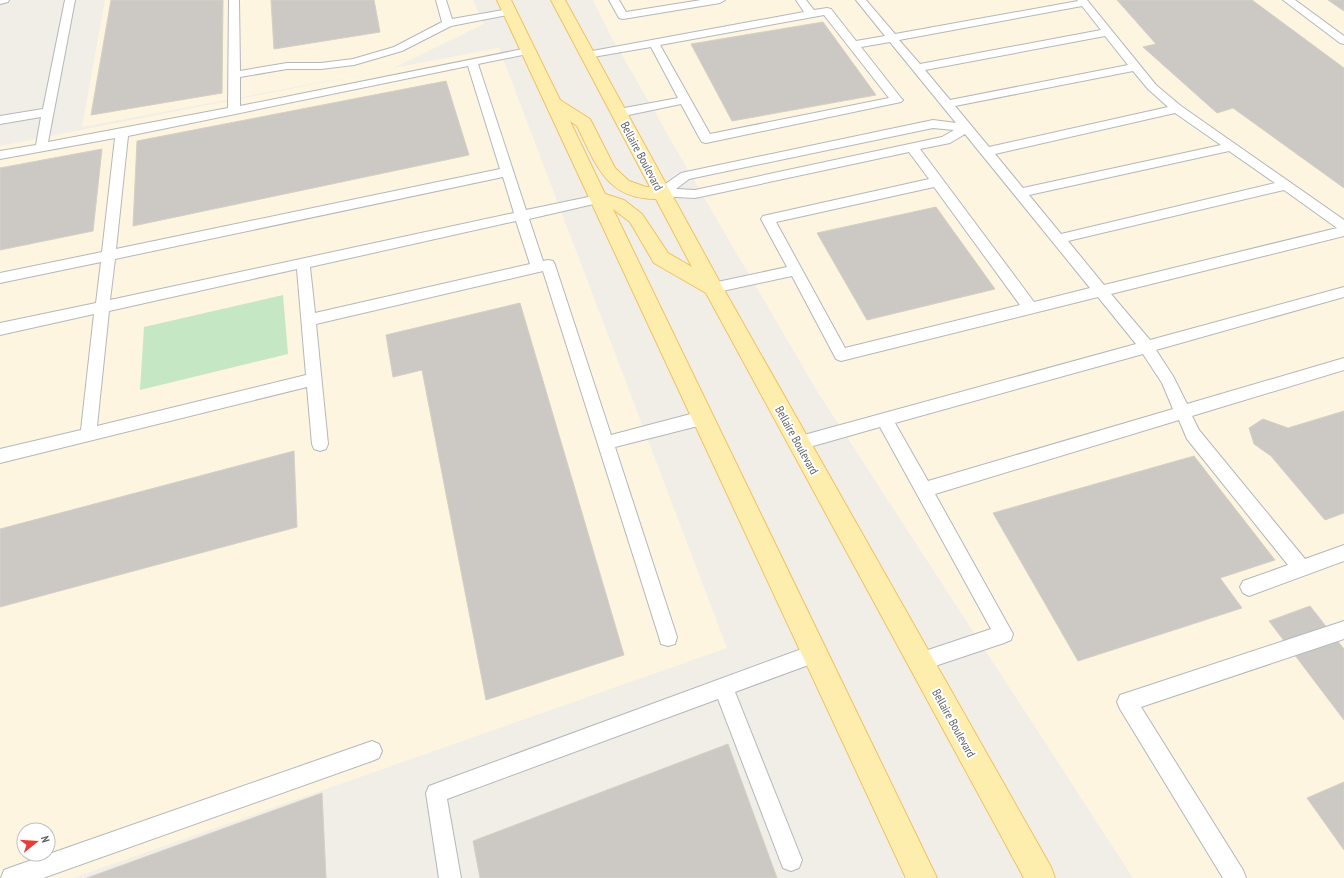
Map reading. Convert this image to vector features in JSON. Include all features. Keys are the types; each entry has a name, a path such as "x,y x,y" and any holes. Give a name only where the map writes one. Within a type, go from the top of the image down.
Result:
{"main road":[{"name":"Bellaire Boulevard","path":"558,0 713,288 1040,878"},
{"path":"506,6 922,878"},
{"path":"551,101 584,123 608,171 623,185 644,193 662,193"},
{"path":"598,199 607,200 618,204 636,218 662,258 713,288"}],"lane":[{"path":"0,1 4,0"},
{"path":"40,148 70,0"},
{"path":"234,0 234,110"},
{"path":"441,0 448,24"},
{"path":"614,0 623,16 720,0"},
{"path":"801,0 811,14"},
{"path":"862,0 1146,346 1168,380 1193,434 1301,568"},
{"path":"1288,0 1344,40"},
{"path":"854,45 1083,1 1134,67 1152,87 1177,109 1344,226"},
{"path":"234,75 287,66 321,66 354,62 398,49 448,24 506,6"},
{"path":"588,55 811,14 827,12 897,100 706,139 654,43"},
{"path":"917,68 1108,32"},
{"path":"0,155 122,133 528,51"},
{"path":"379,55 387,80"},
{"path":"472,62 538,268"},
{"path":"947,104 1134,67"},
{"path":"619,113 685,100"},
{"path":"986,152 1177,109"},
{"path":"0,120 48,112"},
{"path":"662,193 685,176 933,124 966,128"},
{"path":"662,193 695,194 946,140 966,128"},
{"path":"88,435 122,133"},
{"path":"912,147 1030,308"},
{"path":"1020,193 1231,147"},
{"path":"0,278 507,172"},
{"path":"937,182 768,219 841,355 1344,231"},
{"path":"1058,239 1286,185"},
{"path":"0,329 598,199"},
{"path":"303,263 320,444"},
{"path":"309,320 548,265 668,637"},
{"path":"713,288 795,270"},
{"path":"799,443 1344,292"},
{"path":"923,490 1344,364"},
{"path":"0,456 314,380"},
{"path":"605,443 702,418"},
{"path":"884,419 1004,634 920,662"},
{"path":"1249,586 1344,553"},
{"path":"1235,878 1127,702 1344,630"},
{"path":"450,878 436,793 815,653"},
{"path":"723,687 791,860"},
{"path":"12,878 372,751"}],"shaded area":[{"path":"105,0 473,0 484,24 393,68 499,48 727,648 73,878 0,878 0,146 381,71 82,127"},
{"path":"593,0 1344,0 1344,878 1133,878 817,391 611,36"}],"green space":[{"path":"283,295 288,354 140,390 144,327"}],"building":[{"path":"111,0 223,0 222,93 91,115"},
{"path":"271,0 374,0 380,32 274,49"},
{"path":"1117,0 1252,0 1344,68 1344,188 1233,108 1217,113 1143,47 1156,44"},
{"path":"1328,0 1344,0 1344,11"},
{"path":"823,22 876,95 732,121 691,44"},
{"path":"446,81 469,155 133,226 137,141"},
{"path":"102,149 93,231 0,250 0,168"},
{"path":"936,207 995,289 867,320 817,233"},
{"path":"520,303 624,655 486,700 422,370 393,377 386,335"},
{"path":"1344,411 1344,513 1325,520 1271,456 1254,444 1249,428 1263,419 1288,428"},
{"path":"294,451 297,527 0,607 0,529"},
{"path":"1194,456 1275,560 1220,578 1242,608 1078,661 993,513"},
{"path":"1310,606 1344,649 1344,720 1269,621"},
{"path":"728,744 777,878 480,878 473,841"},
{"path":"1344,782 1344,850 1307,798"},
{"path":"322,793 326,878 87,878"}]}
